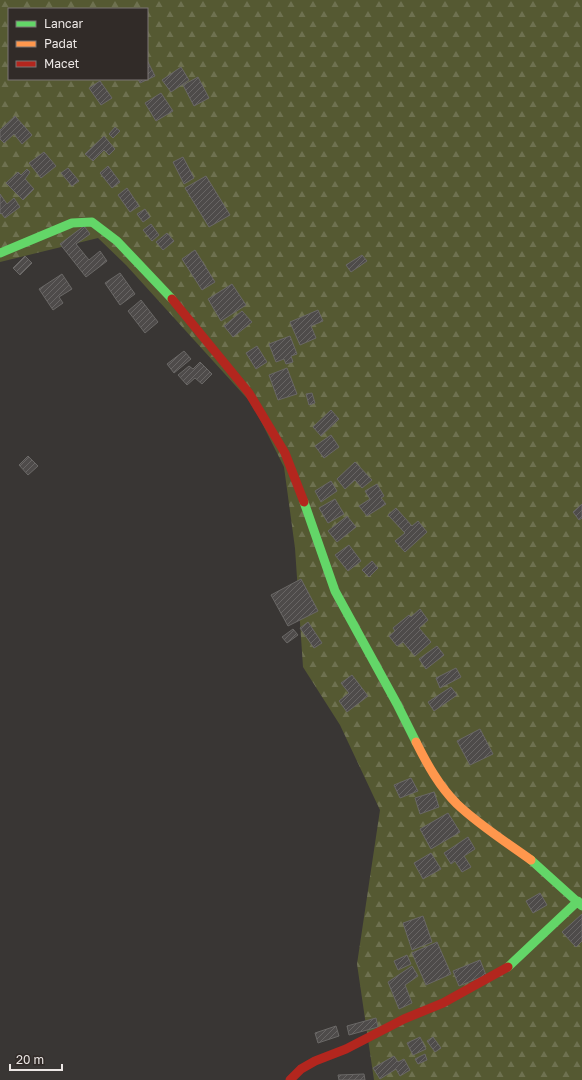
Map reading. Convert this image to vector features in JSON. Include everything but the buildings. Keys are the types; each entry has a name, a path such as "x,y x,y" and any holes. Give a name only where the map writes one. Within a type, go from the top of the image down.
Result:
{"street":[{"path":"0,253 72,223 92,222 117,241 169,295 250,392 285,453 305,503 335,591 398,704 435,777 456,803 473,818 538,865 580,903 508,967 443,1002 346,1049 315,1061 301,1069 290,1080"}],"green space":[{"path":"0,0 582,0 582,1080 374,1080 357,964 380,810 340,725 303,667 295,548 284,467 253,405 126,265 98,238 0,262"}],"traffic: fast":[{"path":"0,253 72,223 92,222 117,241 172,299"},
{"path":"304,502 335,591 397,704 416,742"},
{"path":"531,860 582,906"},
{"path":"508,967 578,901"}],"traffic: slow":[{"path":"416,742 434,774 457,804 483,826 531,860"}],"traffic: jam":[{"path":"172,299 249,393 285,453 304,502"},
{"path":"290,1080 301,1069 315,1061 346,1049 404,1019 443,1003 508,967"}]}
